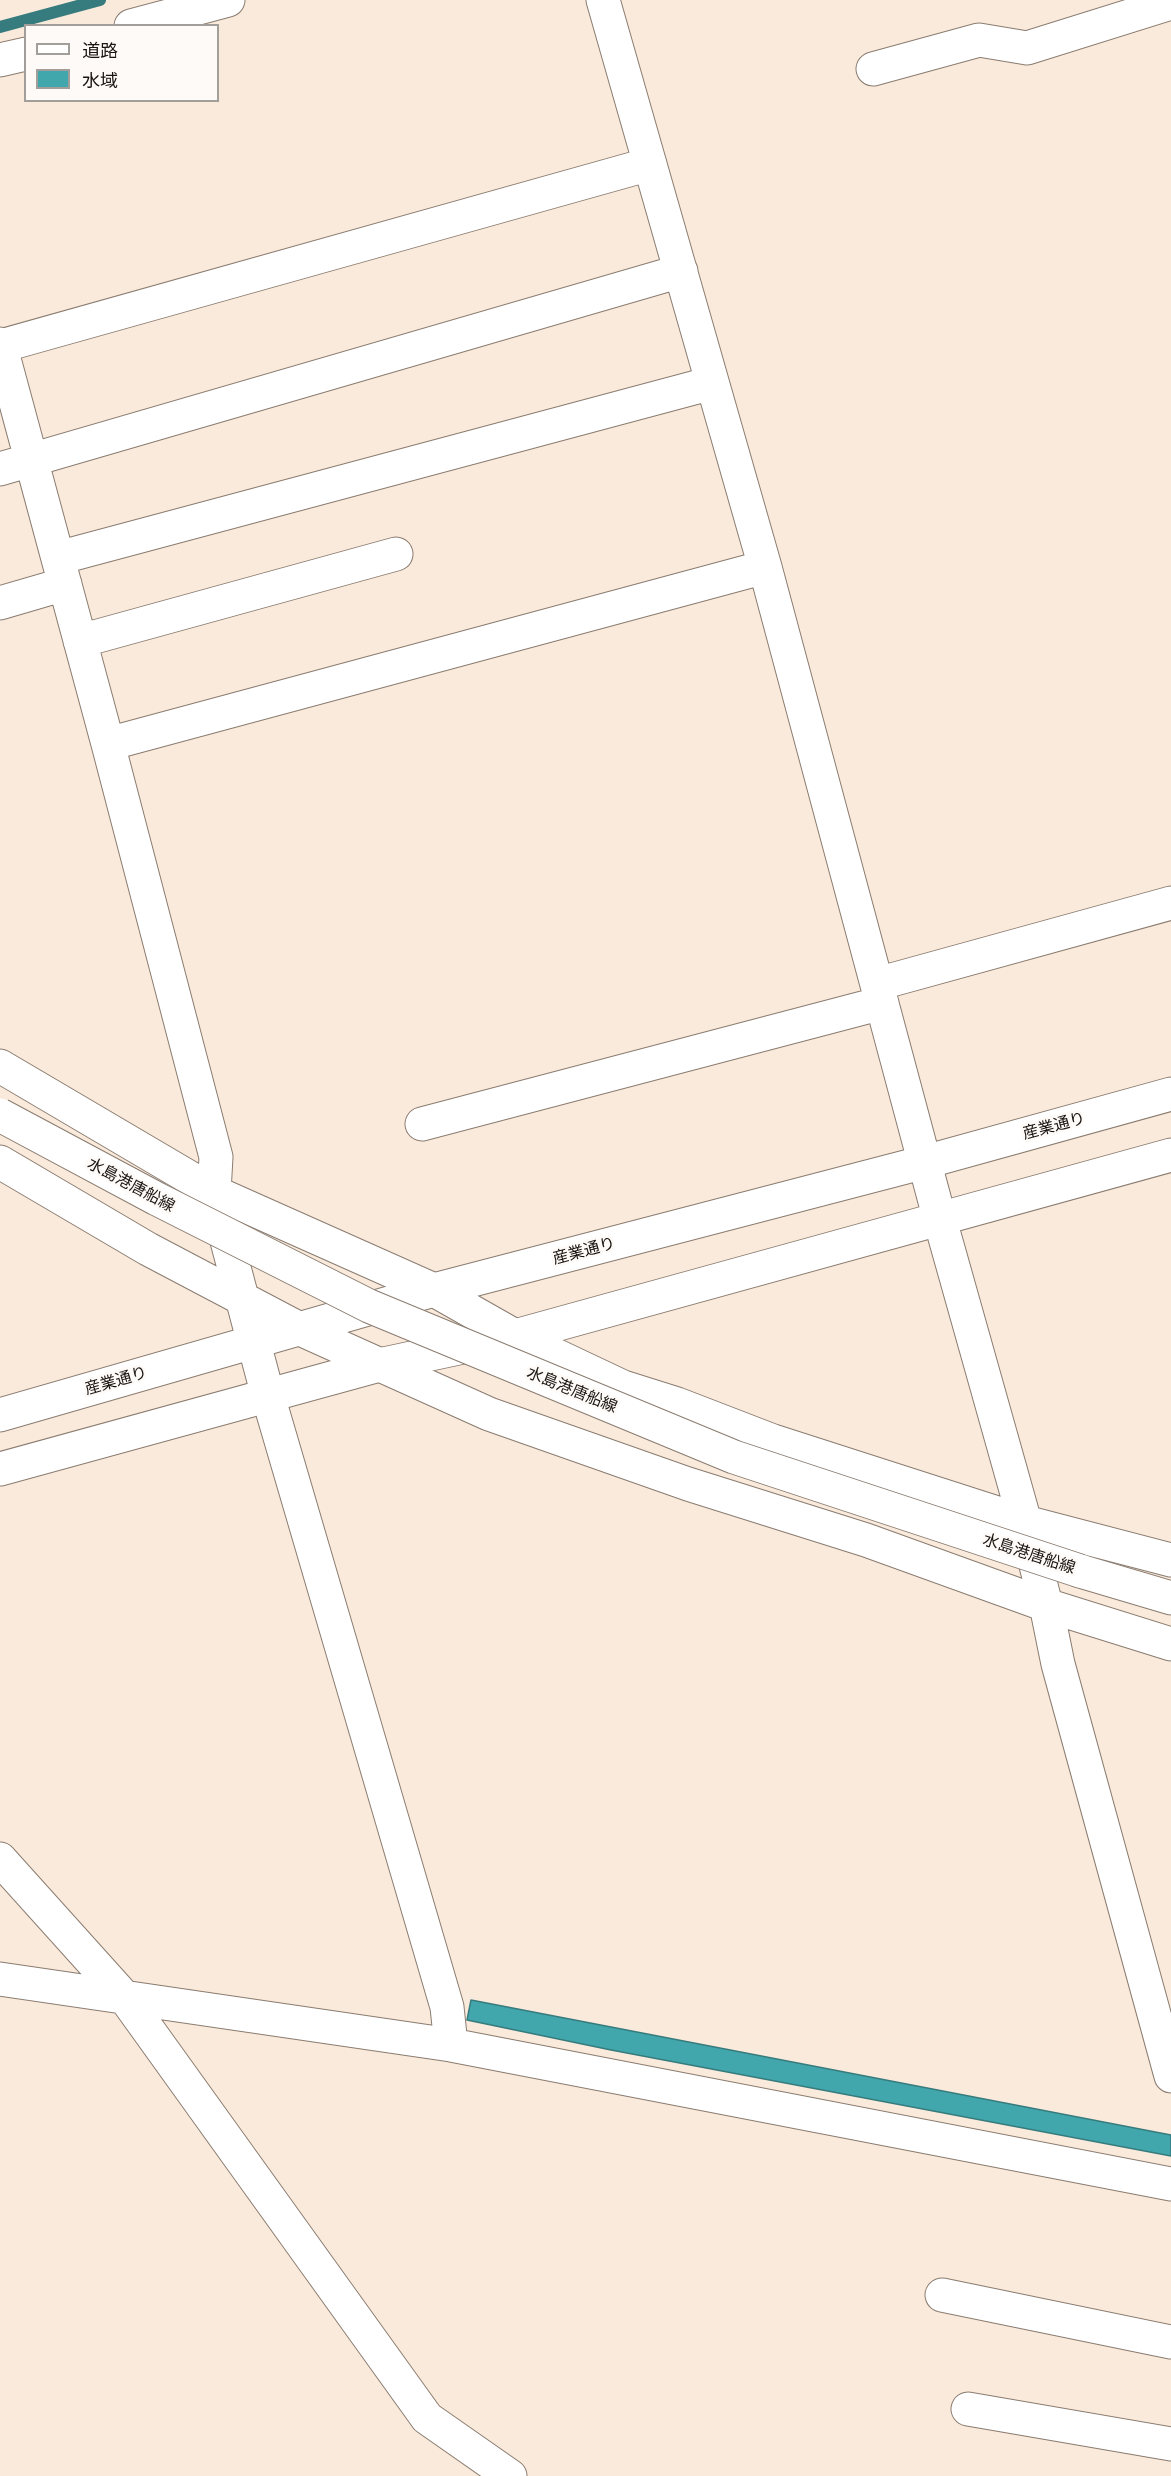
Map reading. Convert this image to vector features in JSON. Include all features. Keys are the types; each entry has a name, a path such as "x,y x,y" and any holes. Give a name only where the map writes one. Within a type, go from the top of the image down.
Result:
{"street":[{"path":"138,24 228,0"},
{"path":"603,0 765,567 940,1220 1025,1522 1058,1664 1171,2076"},
{"path":"873,69 979,40 1028,48 1171,3"},
{"path":"0,60 24,54"},
{"path":"451,2045 447,2007 268,1396 214,1192 216,1157 0,345 650,164"},
{"path":"0,469 681,271"},
{"path":"0,603 61,571 712,383"},
{"path":"80,641 396,554"},
{"path":"108,744 765,567"},
{"path":"422,1124 879,994 1171,903"},
{"path":"0,1066 214,1192 434,1290 515,1336 623,1387 677,1404 773,1441 1025,1522 1171,1560"},
{"name":"産業通り","path":"0,1414 434,1290 925,1162 1171,1094"},
{"name":"水島港唐船線","path":"0,1115 157,1199 369,1306 734,1457 1080,1571 1171,1598"},
{"path":"0,1469 379,1365 515,1336 1171,1155"},
{"path":"0,1162 148,1249 243,1300 298,1328 489,1414 688,1484 866,1540 1046,1605 1171,1644"},
{"path":"0,1859 126,1999 427,2418 510,2476"},
{"path":"0,1979 451,2045 1171,2184"},
{"path":"942,2295 1171,2342"},
{"path":"968,2409 1171,2444"}],"water":[{"path":"471,2000 1171,2135 1171,2156 611,2050 467,2020"}],"waterway":[{"path":"0,27 100,0"}]}
